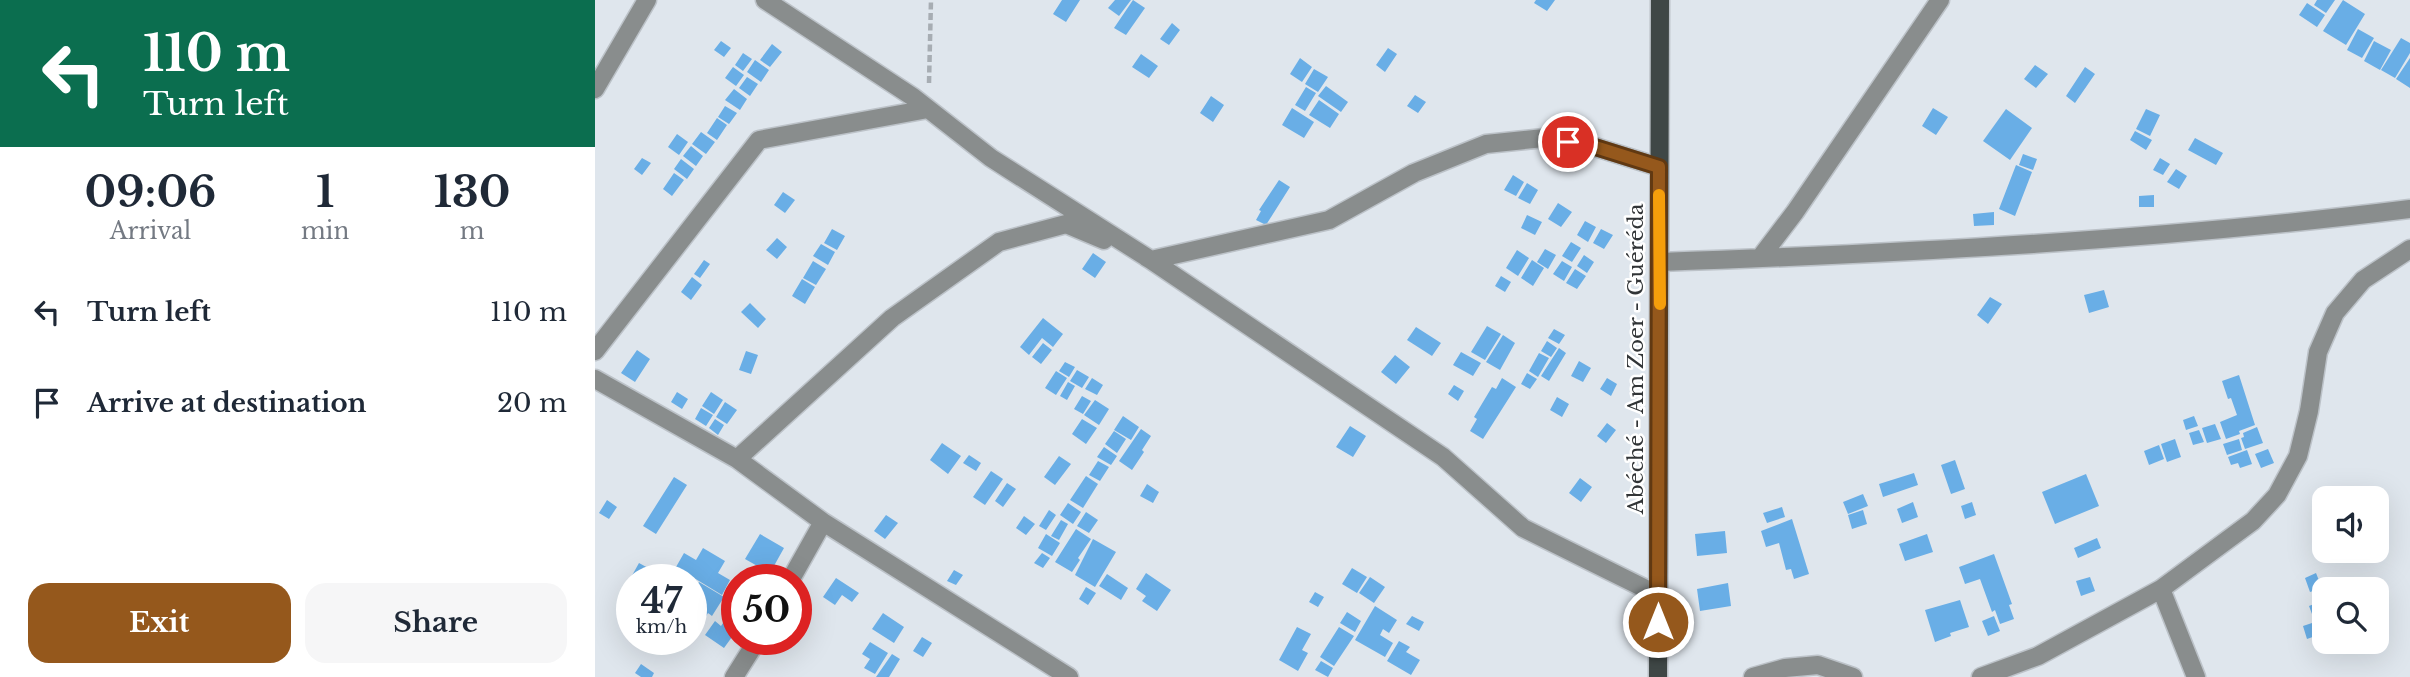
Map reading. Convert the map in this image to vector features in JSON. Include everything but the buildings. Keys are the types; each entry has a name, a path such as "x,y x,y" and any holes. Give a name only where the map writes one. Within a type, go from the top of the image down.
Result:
{"main road":[{"name":"Abéché - Am Zoer - Guéréda","path":"1658,677 1660,0"}],"street":[{"path":"595,89 647,0"},
{"path":"765,0 799,20 928,109 991,158 1151,260 1443,457 1523,528 1658,594"},
{"path":"1760,258 1803,201 1940,0"},
{"path":"595,351 759,140 928,109"},
{"path":"737,459 893,318 999,242 1066,224 1151,260 1329,220 1414,173 1486,144 1544,138 1592,146 1659,167"},
{"path":"1660,262 2126,236 2323,220 2410,209"},
{"path":"1981,677 2038,656 2161,589 2182,572 2208,557 2260,515 2277,495 2298,456 2309,411 2318,352 2335,313 2363,279 2410,249"},
{"path":"595,379 737,459 823,522 1069,677"},
{"path":"799,564 823,522"},
{"path":"2161,589 2196,677"},
{"path":"734,677 748,655"},
{"path":"1753,677 1785,668 1818,665 1853,677"}],"path":[{"path":"928,109 931,0"}],"slow traffic":[{"path":"1659,195 1660,304"}],"route":[{"path":"1568,142 1592,146 1659,167 1658,622"}]}
